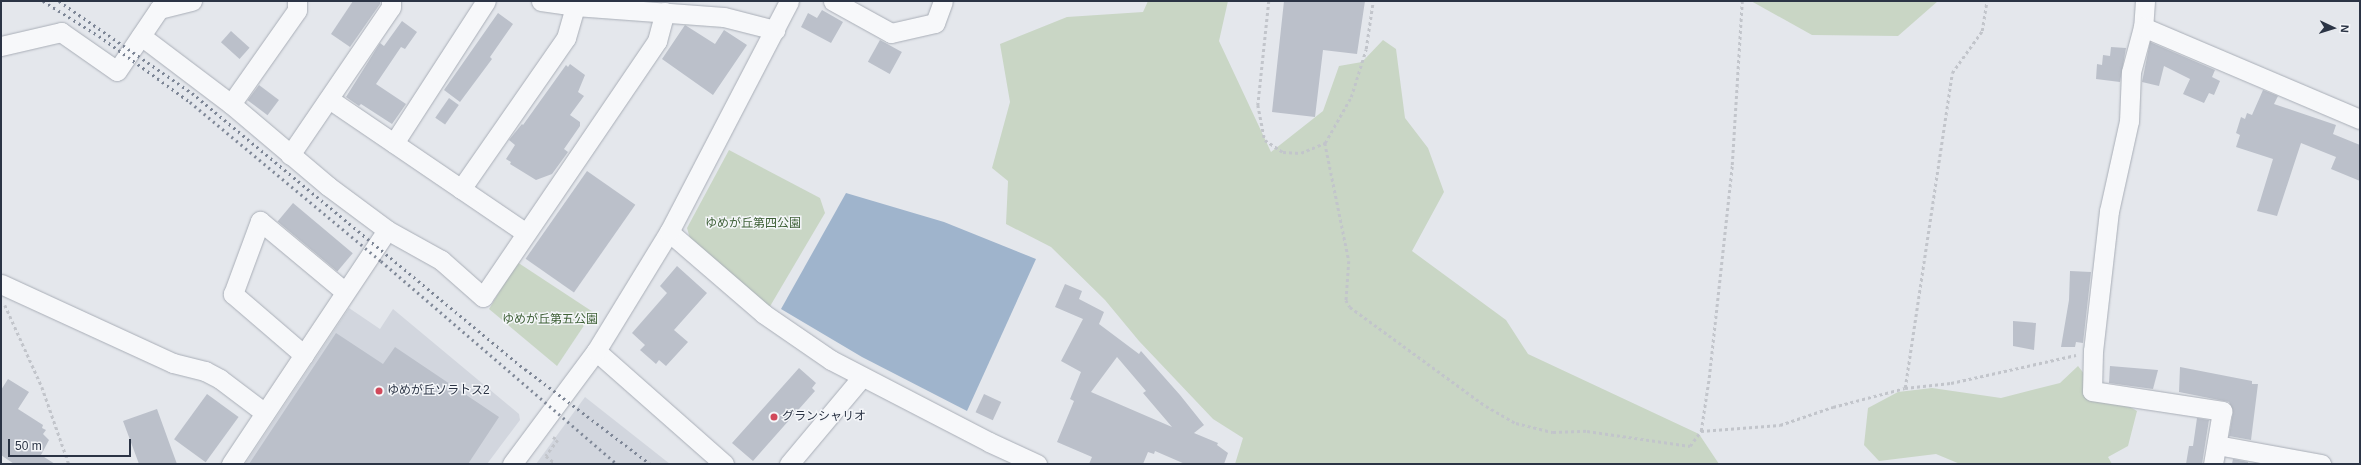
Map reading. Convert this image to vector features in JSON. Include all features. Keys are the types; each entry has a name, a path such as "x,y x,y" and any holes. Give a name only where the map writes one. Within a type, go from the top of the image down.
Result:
{"street":[{"path":"1,46 61,32 117,71 159,9 192,1"},
{"path":"231,104 297,10 297,1"},
{"path":"290,155 391,7 391,1"},
{"path":"394,143 486,1"},
{"path":"541,1 575,6 724,17 775,30"},
{"path":"512,464 596,351 669,232 789,1"},
{"path":"833,1 891,33 935,23 943,1"},
{"path":"2145,1 2143,27 2131,72 2129,121 2109,211 2093,351 2092,391 2222,411 2213,464"},
{"path":"461,188 566,38 575,6"},
{"path":"141,36 231,104 290,155 387,230 441,260 483,297 657,41 665,12"},
{"path":"2143,27 2360,119"},
{"path":"329,99 526,233"},
{"path":"304,355 233,294 260,221 344,291"},
{"path":"231,464 304,355 344,291 387,230"},
{"path":"669,232 764,314 831,360 862,377 1037,464"},
{"path":"2,293 173,363 205,371 220,379 265,413"},
{"path":"596,351 724,464"},
{"path":"789,464 862,377"},
{"path":"2217,446 2321,464"}],"path":[{"path":"1269,1 1258,104 1265,140 1284,152 1301,153 1325,143 1351,97 1366,49 1373,1"},
{"path":"1325,143 1349,261 1346,300 1350,307 1480,401 1516,423 1554,432 1587,431 1690,446 1701,431 1732,165 1742,1"},
{"path":"1905,388 1952,73 1982,31 1987,1"},
{"path":"2,293 42,387 69,464"},
{"path":"1701,431 1780,426 1833,407 1905,388 1951,383 2093,351"},
{"path":"553,437 558,440 546,456 556,464"}],"shaded area":[{"name":"ゆめが丘ソラトス2","path":"349,308 380,329 393,309 519,414 520,420 487,464 245,464"},
{"path":"585,397 670,464 536,464"}],"green space":[{"path":"1148,1 1228,1 1219,41 1271,152 1323,111 1339,66 1362,62 1383,40 1396,49 1405,118 1428,148 1444,192 1412,251 1506,320 1528,354 1699,434 1719,464 1235,464 1243,438 1213,419 1139,341 1105,300 1051,247 1006,224 1008,181 992,168 1010,102 1000,44 1067,17 1143,12"},
{"path":"1751,1 1938,1 1898,36 1812,35"},
{"name":"ゆめが丘第四公園","path":"729,150 820,198 825,213 769,308 691,242 687,228"},
{"name":"ゆめが丘第五公園","path":"517,262 593,312 557,366 489,309"},
{"path":"2078,366 2093,385 2137,411 2128,446 2108,457 2112,464 1960,464 1936,454 1879,461 1864,445 1868,408 1898,392 1932,388 2001,398 2060,383"}],"water":[{"path":"846,193 944,222 1036,259 967,411 862,357 781,309"}],"building":[{"path":"353,1 380,1 380,4 350,47 331,34"},
{"path":"1284,1 1365,1 1357,54 1323,50 1315,117 1272,112"},
{"path":"822,10 843,22 831,43 801,27 808,13 817,18"},
{"path":"498,13 513,24 490,57 492,59 460,102 444,90"},
{"path":"402,21 417,32 405,49 401,47 376,84 406,104 392,124 361,104 359,106 346,97 380,43 384,46"},
{"path":"685,25 715,44 724,30 747,45 713,95 662,59"},
{"path":"231,31 250,48 240,59 221,42"},
{"path":"880,40 902,52 890,74 868,62"},
{"path":"2150,42 2215,70 2212,77 2220,81 2214,95 2209,93 2204,103 2183,94 2190,79 2164,66 2159,86 2142,82"},
{"path":"2111,47 2126,48 2120,82 2096,79 2097,64 2102,65 2103,55 2110,56"},
{"path":"570,64 585,75 578,92 584,96 570,115 580,122 580,126 564,149 568,152 552,174 536,180 510,164 511,162 506,159 515,145 509,140 522,124 523,125 566,65 568,67"},
{"path":"259,85 279,100 268,115 248,100"},
{"path":"2263,90 2278,96 2274,104 2336,125 2333,134 2360,145 2360,181 2331,169 2336,157 2301,143 2277,216 2257,211 2273,159 2236,147 2240,135 2236,133 2241,117 2245,119 2247,113 2252,115"},
{"path":"449,98 459,105 445,125 435,118"},
{"path":"587,171 635,205 574,292 526,259"},
{"path":"293,203 353,253 337,272 278,221"},
{"path":"677,266 707,293 674,330 688,342 666,366 659,360 656,364 640,350 645,345 632,333 667,293 660,286"},
{"path":"2070,271 2091,272 2083,343 2076,342 2075,347 2061,347 2069,300"},
{"path":"1065,284 1082,291 1079,299 1104,312 1099,324 1139,354 1141,351 1204,425 1194,433 1218,443 1217,445 1228,453 1224,464 1185,464 1155,451 1154,454 1148,452 1143,464 1089,464 1092,457 1057,442 1074,401 1070,399 1081,372 1061,361 1083,319 1055,307","holes":["1117,357 1146,391 1143,393 1172,427 1091,392"]},
{"path":"2013,321 2036,323 2034,350 2013,346"},
{"name":"ゆめが丘ソラトス2","path":"336,333 383,364 395,347 499,417 468,464 249,464"},
{"path":"2110,366 2158,370 2153,389 2109,383"},
{"path":"2180,367 2252,381 2252,384 2258,384 2251,440 2229,436 2233,412 2229,402 2179,392"},
{"name":"グランシャリオ","path":"799,368 816,383 812,388 815,391 753,461 732,443"},
{"path":"8,379 29,392 18,409 43,425 42,428 46,430 43,434 49,440 41,455 55,464 14,464 1,455 1,390"},
{"path":"207,394 239,417 206,462 174,439"},
{"path":"984,394 1001,402 993,420 976,412"},
{"path":"157,409 177,464 139,464 123,421"},
{"path":"2197,418 2209,420 2202,464 2186,464 2189,446 2193,446"},
{"path":"2233,459 2248,462 2248,464 2232,464"}],"railway":[{"path":"43,1 99,36 190,102 381,261 617,464"},
{"path":"59,1 192,93 525,369 650,464"}],"place":[{"name":"ゆめが丘ソラトス2","path":"379,391"},
{"name":"グランシャリオ","path":"774,417"}]}
